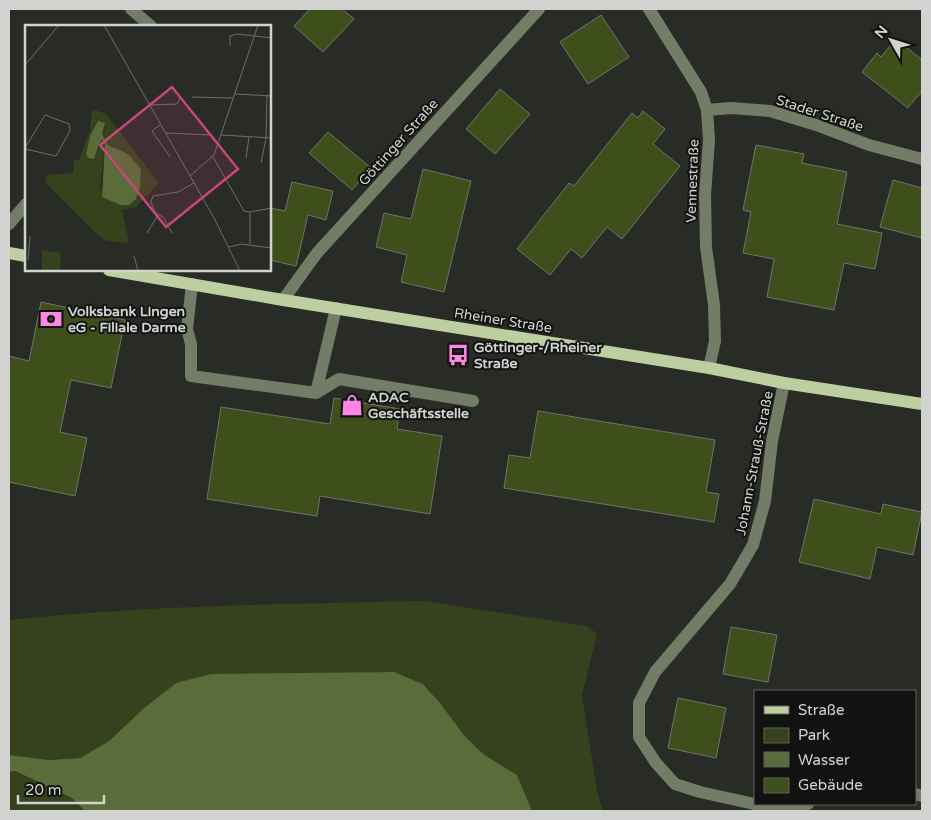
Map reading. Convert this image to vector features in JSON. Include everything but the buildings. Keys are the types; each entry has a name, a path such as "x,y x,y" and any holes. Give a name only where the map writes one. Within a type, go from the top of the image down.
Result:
{"main road":[{"path":"9,253 25,256"},
{"name":"Rheiner Straße","path":"115,271 283,300 709,368 784,383 922,404"}],"street":[{"path":"131,9 149,25"},
{"name":"Göttinger Straße","path":"283,300 318,253 539,9"},
{"name":"Vennestraße","path":"649,9 701,92 707,110 709,140 705,195 706,247 714,304 715,341 709,368"},
{"name":"Stader Straße","path":"707,110 731,108 770,111 816,125 869,145 922,159"},
{"path":"9,224 25,205"},
{"path":"192,284 187,329 192,344 192,376 316,393 339,379 473,401"},
{"path":"316,393 336,308"},
{"name":"Johann-Strauß-Straße","path":"754,804 700,792 675,784 656,763 639,737 639,703 656,672 730,584 753,545 764,501 772,441 784,383"},
{"name":"Johann-Strauß-Straße","path":"758,805 789,808 807,807"}],"green space":[{"path":"423,601 587,626 597,634 582,696 597,790 603,811 532,811 517,775 483,754 463,734 423,684 394,672 176,683 143,709 109,741 80,758 49,760 9,755 9,620 164,608"},
{"path":"14,771 72,798 85,811 9,811 9,772"}],"water":[{"path":"394,672 423,684 463,734 483,754 517,775 532,811 85,811 72,798 15,771 9,772 9,755 49,760 80,758 109,741 143,709 176,683 211,674"}],"place":[{"name":"Volksbank Lingen eG - Filiale Darme","path":"51,319"},
{"name":"Göttinger-/Rheiner Straße","path":"458,355"},
{"name":"ADAC Geschäftsstelle","path":"352,405"}]}
